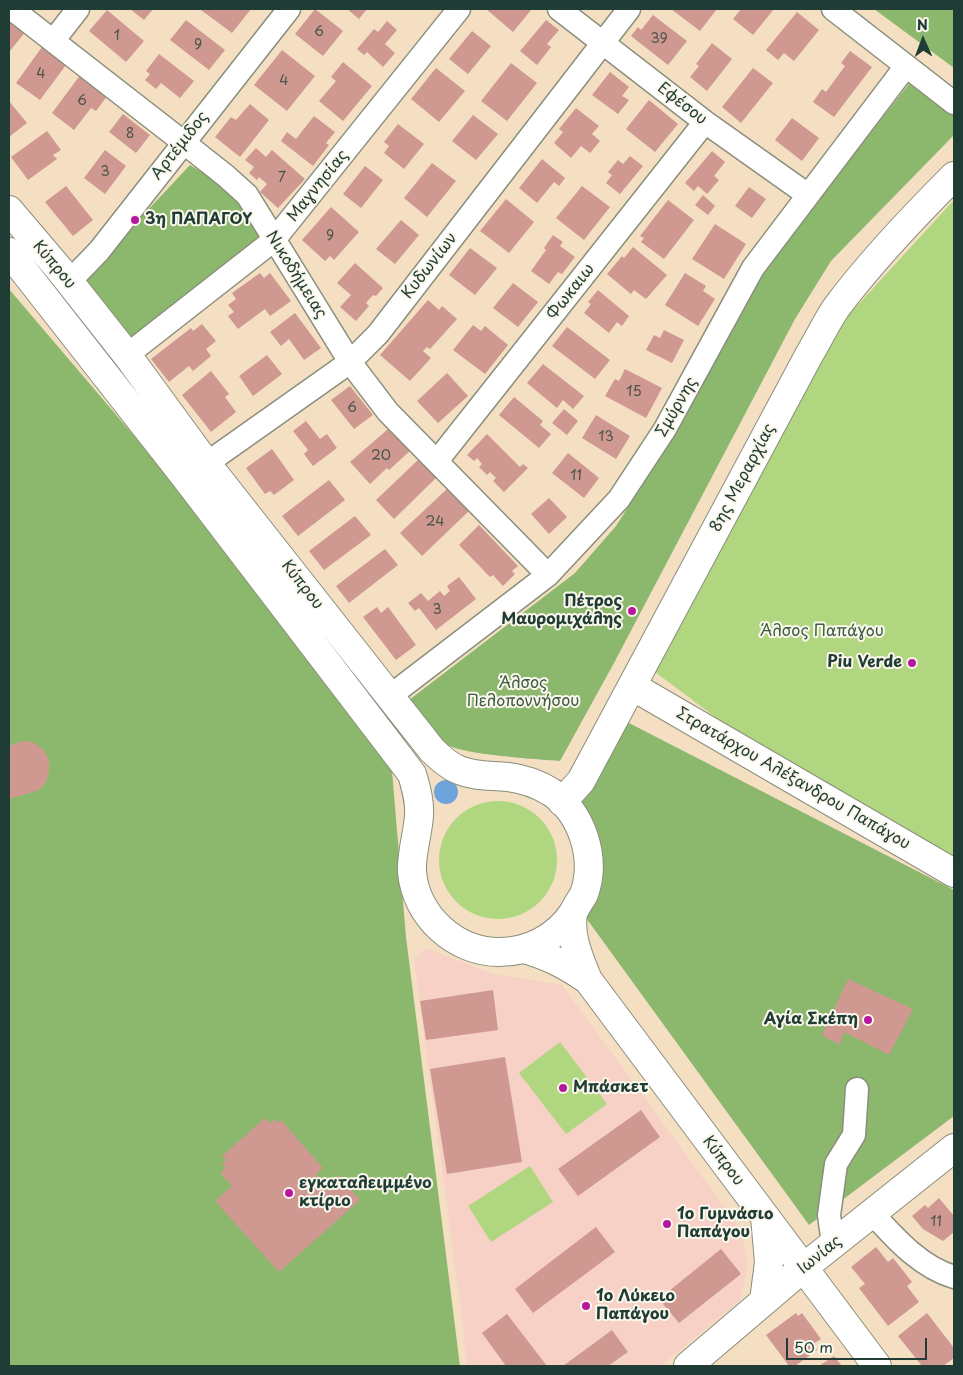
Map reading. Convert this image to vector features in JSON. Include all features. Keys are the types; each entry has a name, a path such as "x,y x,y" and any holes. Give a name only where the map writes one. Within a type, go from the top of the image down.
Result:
{"street":[{"name":"Νικοδήμειας","path":"12,9 226,176 247,195 350,362 388,412 548,574"},
{"path":"53,41 78,9"},
{"name":"Αρτέμιδος","path":"69,282 99,251 288,9"},
{"name":"Μαγνησίας","path":"127,355 274,240 459,9"},
{"name":"Εφέσου","path":"559,9 705,122 808,195"},
{"name":"Κυδωνίων","path":"196,470 350,362 378,334 629,9"},
{"path":"833,9 954,103"},
{"name":"Σμύρνης","path":"390,696 548,574 619,499 666,429 753,268 906,66"},
{"name":"Φωκαιω","path":"437,461 705,122"},
{"name":"8ης Μεραρχίας","path":"562,802 581,781 809,355 835,310 915,216 954,176"},
{"name":"Κύπρου","path":"9,210 127,355 196,470 412,774 419,815 412,872 422,905 432,919 444,932 458,941 474,948 491,952 508,952 524,949 556,933 568,922 584,894 588,878 586,845 582,830 574,816 562,802 538,785 523,779 472,775 458,770 432,750 390,696 196,470 45,300 9,252"},
{"path":"45,300 69,282"},
{"name":"Στρατάρχου Αλέξανδρου Παπάγου","path":"632,686 954,873"},
{"name":"Κύπρου","path":"573,913 577,953 588,980 877,1366"},
{"name":"Κύπρου","path":"524,949 545,954 567,965 588,980"},
{"path":"833,1244 829,1215 836,1164 854,1135 857,1089"},
{"name":"Ιωνίας","path":"688,1366 803,1268 954,1148"},
{"path":"872,1213 903,1247 943,1274 954,1277"},
{"path":"764,1302 769,1262 765,1217"}],"shaded area":[{"path":"426,948 493,974 562,985 741,1230 748,1266 740,1300 661,1366 467,1366 414,960"}],"green space":[{"path":"874,9 954,9 954,68"},
{"name":"Άλσος Πελοποννήσου","path":"912,80 954,113 954,135 831,261 795,319 614,663 560,761 483,754 455,748 440,740 421,718 409,700 575,573 616,526 677,430 762,276 813,205"},
{"path":"190,165 237,194 268,237 129,342 82,280"},
{"name":"Άλσος Παπάγου","path":"954,200 954,860 782,767 651,669 833,332"},
{"path":"9,289 209,524 391,759 406,937 460,1366 9,1366"},
{"path":"629,723 954,890 954,1116 809,1225 581,911 593,861 581,799"},
{"path":"498,801 521,806 540,818 552,837 557,860 552,883 540,902 521,914 498,919 475,914 456,902 444,883 439,860 444,837 456,818 475,806"},
{"name":"Μπάσκετ","path":"560,1042 607,1104 566,1134 519,1073"},
{"path":"530,1166 553,1202 491,1242 468,1206"}],"water":[{"path":"446,780 451,781 457,787 457,797 451,803 446,804 441,803 435,797 434,792 435,787 441,781"}],"building":[{"path":"130,9 153,9 144,20"},
{"path":"202,9 251,9 232,33"},
{"path":"315,9 343,31 323,56 295,34"},
{"path":"347,9 367,9 359,19"},
{"path":"486,9 532,9 513,32"},
{"path":"671,9 717,9 700,31"},
{"path":"741,9 774,9 753,35 733,19"},
{"path":"107,10 144,41 126,62 89,31"},
{"path":"797,12 819,30 794,61 784,53 778,60 766,50"},
{"path":"9,15 27,30 9,52"},
{"path":"653,15 687,41 668,65 631,36 638,27 641,30"},
{"path":"186,20 225,50 209,70 170,40"},
{"path":"546,20 559,30 547,44 551,47 537,65 520,51"},
{"path":"387,21 397,30 385,44 395,53 383,67 367,52 364,55 357,49 374,29 378,32"},
{"path":"472,31 491,46 468,74 449,59"},
{"path":"712,43 732,59 707,91 690,77 699,66 696,64"},
{"path":"42,47 66,65 40,100 16,83"},
{"path":"282,50 315,76 287,111 254,85"},
{"path":"850,51 872,67 834,117 813,102 822,89 826,92 845,66 841,63"},
{"path":"159,54 194,81 180,98 161,83 156,89 145,80 150,74 146,71"},
{"path":"343,62 372,86 343,121 319,101 336,81 331,77"},
{"path":"511,63 537,83 507,121 481,101"},
{"path":"436,68 465,91 439,122 411,99"},
{"path":"753,68 773,83 741,123 722,107"},
{"path":"610,72 629,87 622,96 629,100 618,114 592,95"},
{"path":"81,74 108,95 96,111 91,108 74,130 52,113"},
{"path":"649,100 678,124 655,152 626,129"},
{"path":"9,101 27,123 9,137"},
{"path":"250,104 269,120 240,157 215,137 231,117 236,120"},
{"path":"576,108 599,126 592,134 600,141 590,153 581,146 571,158 554,143 563,132 559,129"},
{"path":"123,114 150,135 136,153 109,132"},
{"path":"473,115 498,134 476,160 452,141"},
{"path":"314,116 335,132 326,143 329,145 313,166 281,141 287,132 296,139"},
{"path":"792,118 819,138 802,161 775,140"},
{"path":"398,124 424,144 404,169 384,153 389,146 384,142"},
{"path":"47,131 61,150 53,155 57,159 28,180 11,157"},
{"path":"256,148 266,157 272,150 305,179 278,208 260,192 267,184 259,177 257,180 249,173 254,167 245,160"},
{"path":"105,150 126,166 105,194 84,178"},
{"path":"712,151 725,162 714,176 719,180 707,194 698,186 694,191 685,183"},
{"path":"630,156 643,166 620,194 606,183 612,175 608,172 618,160 623,164"},
{"path":"542,159 565,178 559,186 554,182 537,203 519,188"},
{"path":"432,163 456,181 427,217 404,198"},
{"path":"365,166 383,180 361,208 343,194"},
{"path":"66,186 93,220 73,236 45,202"},
{"path":"582,186 610,207 584,240 556,218"},
{"path":"749,187 766,199 752,218 735,206"},
{"path":"703,195 715,206 708,215 695,205"},
{"path":"506,199 534,222 509,253 480,231"},
{"path":"668,200 694,220 664,259 641,242 644,238 640,236"},
{"path":"331,207 359,232 334,260 330,256 325,261 302,240"},
{"path":"401,220 419,235 395,264 376,249"},
{"path":"715,224 746,244 724,279 692,259"},
{"path":"553,235 563,242 560,246 575,257 562,274 558,272 549,284 531,271 546,250 544,248"},
{"path":"633,247 667,275 646,299 634,290 631,294 607,274 622,256 624,258"},
{"path":"470,248 497,268 475,295 449,275"},
{"path":"355,263 383,288 366,303 369,306 356,321 340,307 351,295 337,283"},
{"path":"260,273 264,278 270,273 291,301 270,316 265,309 238,329 228,316 234,312 228,305 236,299 232,293"},
{"path":"685,273 706,286 703,291 715,299 698,326 665,305"},
{"path":"513,283 538,302 518,327 493,308"},
{"path":"598,290 629,316 622,326 617,322 609,333 584,313 591,304 588,302"},
{"path":"428,300 439,310 442,306 457,319 430,349 427,347 423,351 431,358 410,381 380,355"},
{"path":"295,313 321,348 304,360 289,339 281,346 270,332"},
{"path":"202,324 216,341 206,349 211,356 193,371 189,366 169,382 151,359 191,328 193,331"},
{"path":"473,325 481,331 485,326 508,345 485,374 453,350"},
{"path":"567,327 610,360 595,379 552,346"},
{"path":"664,330 684,340 672,363 646,350 654,335 660,338"},
{"path":"267,355 282,374 253,396 239,376"},
{"path":"543,364 584,396 573,409 563,400 557,408 527,383"},
{"path":"625,369 662,388 646,418 605,396 615,379 619,381"},
{"path":"211,371 229,394 225,397 236,412 211,432 182,395"},
{"path":"447,373 468,396 438,423 417,401"},
{"path":"350,386 373,415 354,429 331,400"},
{"path":"514,397 543,421 540,425 551,434 539,448 499,415"},
{"path":"564,409 578,421 567,435 552,423"},
{"path":"596,415 630,436 616,459 582,438"},
{"path":"306,421 320,439 327,434 337,448 313,466 304,454 308,450 293,431"},
{"path":"388,429 393,435 396,433 411,450 370,484 350,462"},
{"path":"487,434 520,467 523,464 528,468 504,492 493,481 496,478 490,472 487,475 479,467 482,464 477,458 474,461 467,455"},
{"path":"272,449 294,480 274,495 270,491 265,494 246,468"},
{"path":"568,453 599,478 584,498 552,473"},
{"path":"419,459 437,477 394,519 376,500"},
{"path":"329,480 345,500 298,536 282,516"},
{"path":"448,488 469,511 422,556 400,533"},
{"path":"549,498 567,517 549,534 531,514"},
{"path":"355,516 371,535 324,570 309,551"},
{"path":"479,525 518,566 512,571 515,574 503,586 493,575 490,577 459,545"},
{"path":"385,549 398,565 349,603 336,586"},
{"path":"459,577 476,599 436,630 419,608 415,611 408,603 421,593 428,601 440,591 444,596 450,591 447,586"},
{"path":"377,607 381,613 388,607 416,645 396,660 363,617"},
{"path":"23,741 33,742 44,750 49,760 49,772 46,782 39,790 9,799 9,746"},
{"name":"Αγία Σκέπη","path":"848,979 913,1009 889,1055 844,1032 840,1045 822,1035"},
{"path":"493,990 498,1030 426,1040 420,1001"},
{"path":"505,1057 522,1162 447,1174 430,1069"},
{"path":"641,1110 660,1137 578,1196 558,1169"},
{"name":"εγκαταλειμμένο κτίριο","path":"265,1118 269,1123 274,1119 277,1123 281,1120 323,1168 316,1174 326,1185 338,1175 360,1200 279,1272 215,1201 232,1186 220,1173 226,1168 222,1164 226,1160 222,1156"},
{"path":"939,1198 954,1216 954,1232 943,1241 923,1229 912,1216 925,1205 928,1208"},
{"path":"596,1227 615,1252 533,1313 515,1289"},
{"path":"876,1247 888,1262 893,1258 912,1282 907,1286 919,1302 888,1326 859,1288 865,1284 851,1267"},
{"path":"721,1249 741,1274 679,1323 659,1299"},
{"path":"796,1313 798,1316 802,1313 821,1339 813,1344 817,1350 795,1366 789,1366 766,1335"},
{"path":"927,1313 954,1348 954,1358 943,1366 922,1366 898,1336"},
{"path":"507,1314 547,1366 506,1366 482,1333"},
{"path":"612,1330 628,1352 608,1366 563,1366"},
{"path":"834,1356 842,1366 819,1366"}],"place":[{"name":"3η ΠΑΠΑΓΟΥ","path":"135,220"},
{"name":"Πέτρος Μαυρομιχάλης","path":"632,611"},
{"name":"Piu Verde","path":"912,663"},
{"name":"Αγία Σκέπη","path":"868,1020"},
{"name":"Μπάσκετ","path":"563,1088"},
{"name":"εγκαταλειμμένο κτίριο","path":"289,1193"},
{"name":"1ο Γυμνάσιο Παπάγου","path":"667,1224"},
{"name":"1ο Λύκειο Παπάγου","path":"586,1306"}]}
